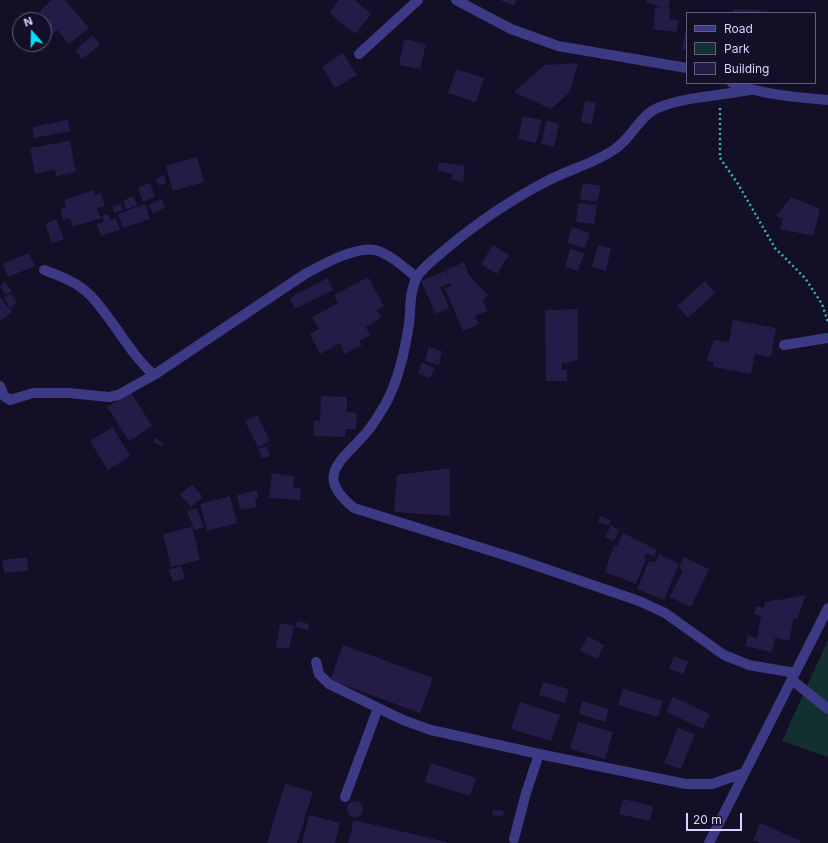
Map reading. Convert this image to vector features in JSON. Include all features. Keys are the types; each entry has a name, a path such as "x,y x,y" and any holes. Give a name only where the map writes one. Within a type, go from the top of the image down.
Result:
{"street":[{"path":"359,54 418,0"},
{"path":"456,0 511,29 558,46 686,68"},
{"path":"735,84 750,90 789,97 828,100"},
{"path":"750,90 659,107 646,116 616,148 594,161 551,179 499,209 467,231 416,277 411,292 409,323 404,352 395,382 386,402 367,432 339,461 334,470 335,483 341,497 354,508 517,559 639,601 665,613 724,655 749,665 793,676 828,709"},
{"path":"0,386 4,396 10,400 33,393 69,393 109,397 128,390 154,375 276,293 323,264 358,251 374,250 385,255 416,277"},
{"path":"44,270 68,280 89,294 136,357 154,375"},
{"path":"784,345 828,338"},
{"path":"709,843 828,608"},
{"path":"316,662 320,674 329,684 403,720 432,730 539,754 686,784 712,784 744,773"},
{"path":"345,797 378,708"},
{"path":"514,839 526,793 539,754"}],"path":[{"path":"721,95 719,135 720,158 738,184 775,248 805,278 822,304 828,322"}],"green space":[{"path":"828,640 828,757 782,741"}],"building":[{"path":"52,0 65,0 89,28 69,44 57,30 52,35 52,12 39,12"},
{"path":"339,0 355,0 371,14 355,34 329,13"},
{"path":"500,0 516,0 514,6"},
{"path":"647,0 670,0 668,9 646,2"},
{"path":"655,7 670,8 669,19 678,20 677,32 653,29"},
{"path":"733,9 767,11 767,12 733,12"},
{"path":"686,29 686,51 682,49"},
{"path":"93,35 100,45 82,59 75,50"},
{"path":"404,39 426,44 420,69 399,65"},
{"path":"343,53 357,75 335,88 322,67"},
{"path":"578,63 570,92 551,109 514,92 545,65"},
{"path":"456,69 484,78 476,102 448,93"},
{"path":"585,101 596,103 592,124 581,122"},
{"path":"523,116 542,120 536,143 518,139"},
{"path":"68,120 70,131 34,138 32,127"},
{"path":"547,120 559,124 554,147 541,144"},
{"path":"70,141 76,172 56,176 55,170 35,174 30,148"},
{"path":"197,157 204,182 173,191 166,166"},
{"path":"439,162 465,166 463,182 452,180 453,174 438,171"},
{"path":"164,175 166,183 159,186 156,179"},
{"path":"150,183 155,197 143,202 138,187"},
{"path":"583,183 601,186 597,202 580,199"},
{"path":"94,190 95,195 101,193 105,206 97,208 101,218 73,227 70,218 63,220 60,209 66,207 64,200"},
{"path":"133,196 137,205 126,209 123,201"},
{"path":"791,197 820,209 813,236 780,229 783,219 776,216"},
{"path":"161,199 165,207 153,214 149,205"},
{"path":"578,203 597,205 594,224 576,222"},
{"path":"121,204 123,210 115,213 112,206"},
{"path":"145,204 150,219 123,228 118,214"},
{"path":"108,214 110,220 116,218 120,230 101,236 97,224 104,222 102,216"},
{"path":"56,219 64,239 52,243 45,224"},
{"path":"572,227 590,233 585,248 567,243"},
{"path":"493,245 509,255 497,274 481,264"},
{"path":"598,245 611,248 606,271 592,267"},
{"path":"570,249 584,253 578,271 565,267"},
{"path":"29,253 35,266 8,277 3,264"},
{"path":"464,262 469,275 488,295 483,301 487,311 475,316 479,324 463,331 445,289 451,286 450,283 440,287 449,308 436,314 421,281 445,271 449,279 446,270"},
{"path":"368,277 384,306 377,310 381,318 366,327 370,335 359,341 362,345 345,354 340,343 320,354 310,334 319,329 312,317 338,303 334,295"},
{"path":"327,278 333,290 295,309 289,298"},
{"path":"705,281 715,293 688,318 677,306"},
{"path":"5,282 12,291 6,295 0,287"},
{"path":"11,294 17,303 10,308 4,298"},
{"path":"0,297 12,312 0,321"},
{"path":"578,309 578,360 564,364 562,360 562,370 567,370 567,381 546,381 545,310"},
{"path":"733,320 776,328 771,357 755,354 751,374 713,367 714,362 706,361 714,340 729,342"},
{"path":"429,347 442,351 439,365 425,361"},
{"path":"422,362 435,368 430,378 418,373"},
{"path":"131,392 152,426 129,441 107,407"},
{"path":"321,396 347,397 347,412 357,413 356,429 345,429 345,437 314,436 314,420 320,421"},
{"path":"257,415 270,441 258,447 245,421"},
{"path":"113,427 130,456 108,470 90,441"},
{"path":"155,438 164,443 162,446 153,442"},
{"path":"267,446 270,456 262,458 258,449"},
{"path":"450,468 450,516 394,512 397,475"},
{"path":"272,473 294,476 293,487 301,488 300,500 269,498"},
{"path":"192,484 203,497 191,507 180,495"},
{"path":"257,490 258,498 255,498 257,507 240,510 237,495"},
{"path":"230,496 237,523 207,531 200,504"},
{"path":"197,508 204,527 194,530 187,511"},
{"path":"600,516 611,520 609,526 598,522"},
{"path":"611,525 619,530 614,541 605,537"},
{"path":"192,527 200,560 171,567 163,534"},
{"path":"623,533 657,550 654,557 647,553 636,584 605,572 614,545 617,546"},
{"path":"659,554 679,564 664,600 637,589 649,561 655,563"},
{"path":"27,557 28,571 4,573 2,560"},
{"path":"684,557 709,569 691,607 670,597 683,570 679,568"},
{"path":"181,566 185,578 173,582 169,570"},
{"path":"806,595 797,619 795,618 793,621 789,641 775,638 772,652 745,646 748,636 757,638 761,616 754,614 756,606 764,608 765,602 772,601 772,599 778,600"},
{"path":"297,621 309,624 308,630 296,627"},
{"path":"280,623 294,626 289,649 276,647"},
{"path":"588,636 604,645 597,659 580,650"},
{"path":"343,645 433,678 420,713 330,680"},
{"path":"674,656 688,662 683,674 669,669"},
{"path":"543,682 569,689 565,703 539,695"},
{"path":"623,689 663,701 658,717 618,705"},
{"path":"673,697 710,714 703,729 666,712"},
{"path":"582,701 609,709 605,722 579,714"},
{"path":"520,702 560,715 551,741 511,729"},
{"path":"578,722 613,732 605,759 570,749"},
{"path":"678,728 695,734 681,769 664,763"},
{"path":"431,763 476,778 470,796 425,782"},
{"path":"285,784 313,792 297,843 267,843"},
{"path":"623,799 653,806 650,821 619,814"},
{"path":"352,801 358,801 363,806 361,815 358,817 352,817 347,812 347,806"},
{"path":"493,809 504,811 503,817 492,815"},
{"path":"309,815 340,823 335,843 302,843"},
{"path":"354,820 446,842 446,843 348,843"},
{"path":"760,823 801,841 800,843 760,843 753,840"}]}
